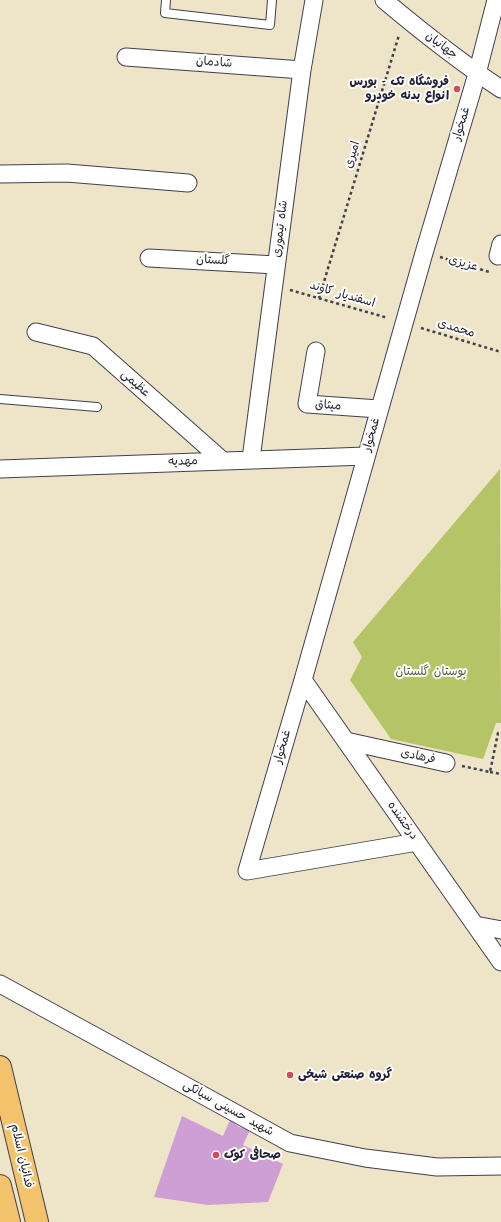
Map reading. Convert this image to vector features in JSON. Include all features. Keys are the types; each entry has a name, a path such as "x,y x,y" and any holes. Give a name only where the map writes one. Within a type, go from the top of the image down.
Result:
{"main road":[{"name":"فدائیان اسلام","path":"0,1067 37,1222"},
{"path":"0,1186 9,1222"}],"street":[{"name":"شاه تیموری","path":"251,459 302,70 314,0"},
{"name":"جهانیان","path":"384,0 478,74 501,90"},
{"name":"غمخوار","path":"417,842 247,871 303,680 424,253 497,9"},
{"name":"شادمان","path":"126,57 302,70"},
{"path":"0,174 67,173 188,183"},
{"name":"گلستان","path":"149,258 276,265"},
{"name":"عظیمی","path":"36,332 93,346 222,460"},
{"name":"میثاق","path":"316,351 307,404 379,409"},
{"name":"مهدیه","path":"0,469 366,456"},
{"name":"درخشنده","path":"303,680 501,962"},
{"name":"فرهادی","path":"346,741 446,763"},
{"path":"475,925 500,926"},
{"name":"شهید حسینی سیانکی","path":"0,984 290,1143 365,1158 437,1167 501,1166"}],"lane":[{"path":"166,0 165,13 270,25 272,0"},
{"path":"0,399 97,407"}],"path":[{"name":"امیری","path":"319,298 404,17"},
{"name":"عزیزی","path":"424,253 493,273"},
{"name":"اسفندیار کاوند","path":"274,286 405,322"},
{"name":"محمدی","path":"405,322 501,352"},
{"path":"490,772 498,733 501,733"},
{"name":"فرهادی","path":"446,763 501,774"}],"green space":[{"name":"بوستان گلستان","path":"500,469 501,723 496,723 483,759 391,739 350,680 362,657 353,642"}],"building":[{"name":"صحافی کوک","path":"182,1116 223,1136 230,1120 239,1127 250,1130 243,1145 283,1164 268,1202 208,1205 154,1197"}],"place":[{"name":"فروشگاه تک - بورس انواع بدنه خودرو","path":"457,89"},
{"name":"گروه صنعتی شیخی","path":"290,1075"},
{"name":"صحافی کوک","path":"216,1155"}]}
